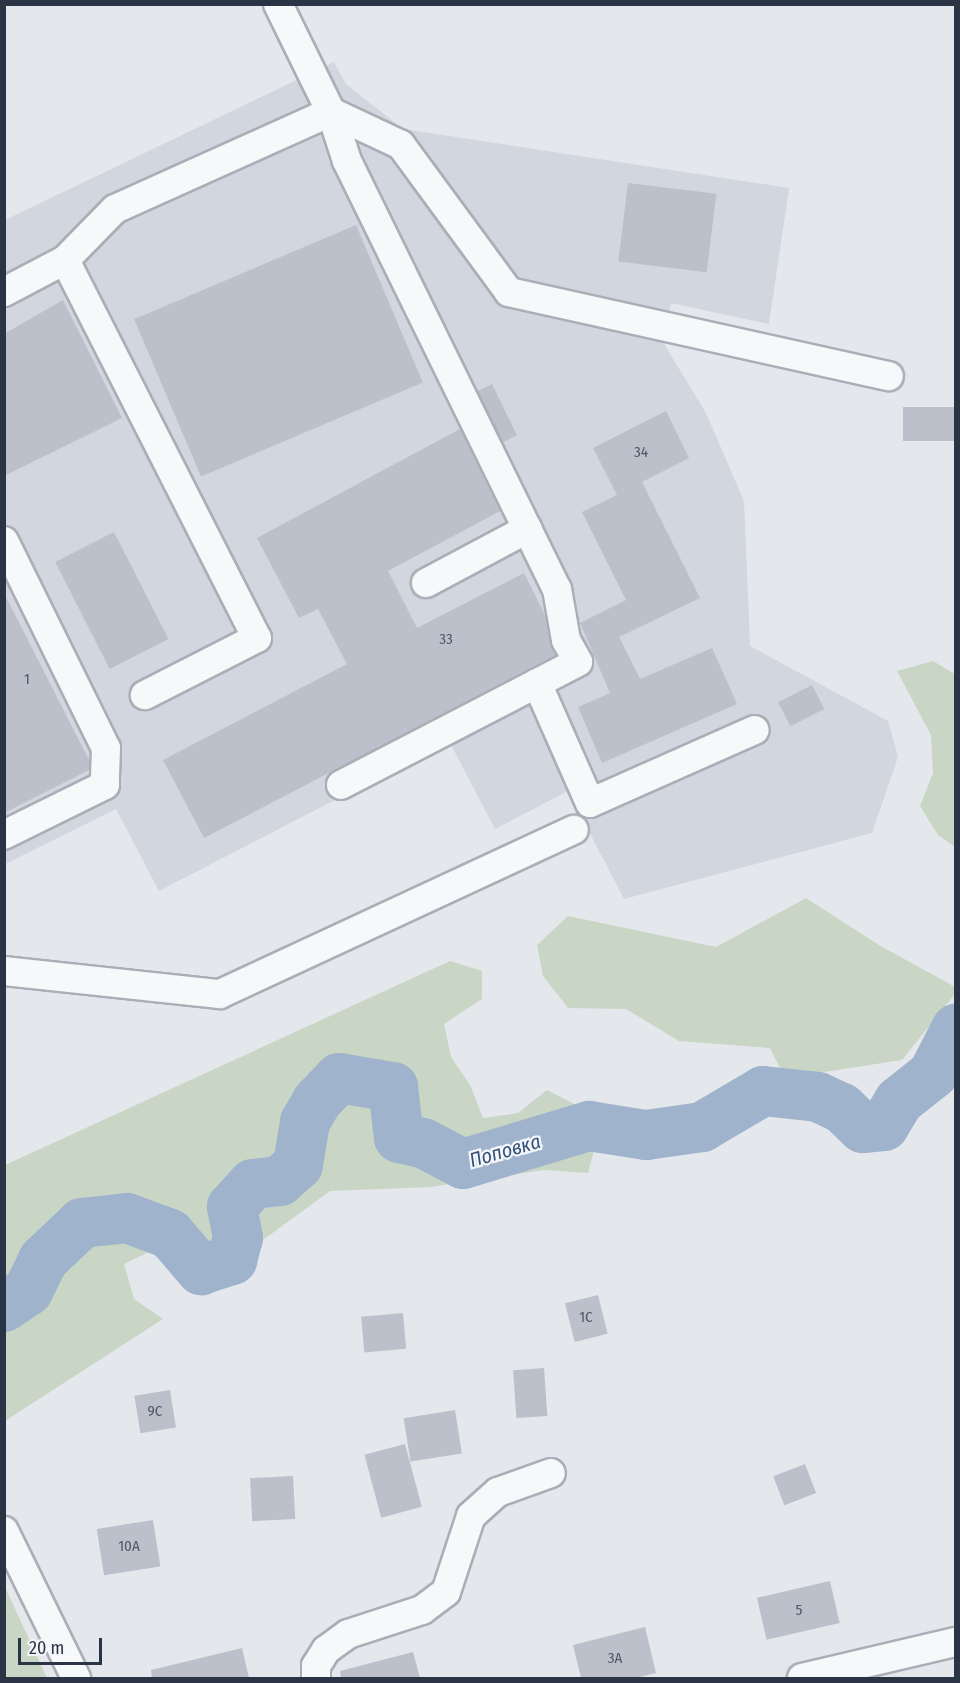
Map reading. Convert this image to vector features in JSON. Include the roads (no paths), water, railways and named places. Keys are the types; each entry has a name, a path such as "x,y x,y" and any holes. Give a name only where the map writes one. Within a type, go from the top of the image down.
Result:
{"street":[{"path":"278,4 331,112 346,161 557,590 566,640 578,662 341,785"},
{"path":"4,292 65,260 115,209 331,112 401,145 509,292 889,376"},
{"path":"65,260 257,638 145,695"},
{"path":"426,583 527,529"},
{"path":"4,541 106,748 105,784 4,835"},
{"path":"537,683 590,803 755,730"},
{"path":"4,971 220,994 574,831"},
{"path":"316,1678 316,1666 326,1650 348,1634 423,1611 446,1592 471,1516 498,1492 551,1473"},
{"path":"4,1531 76,1678"},
{"path":"802,1678 956,1642"}],"waterway":[{"name":"Поповка","path":"4,1307 28,1291 43,1260 82,1223 127,1218 170,1234 201,1270 232,1260 238,1238 232,1207 253,1184 280,1181 298,1165 305,1122 317,1101 339,1078 393,1087 399,1138 423,1143 463,1164 589,1126 646,1135 702,1127 763,1091 818,1097 842,1108 863,1128 884,1126 899,1101 933,1074 956,1029"}]}
